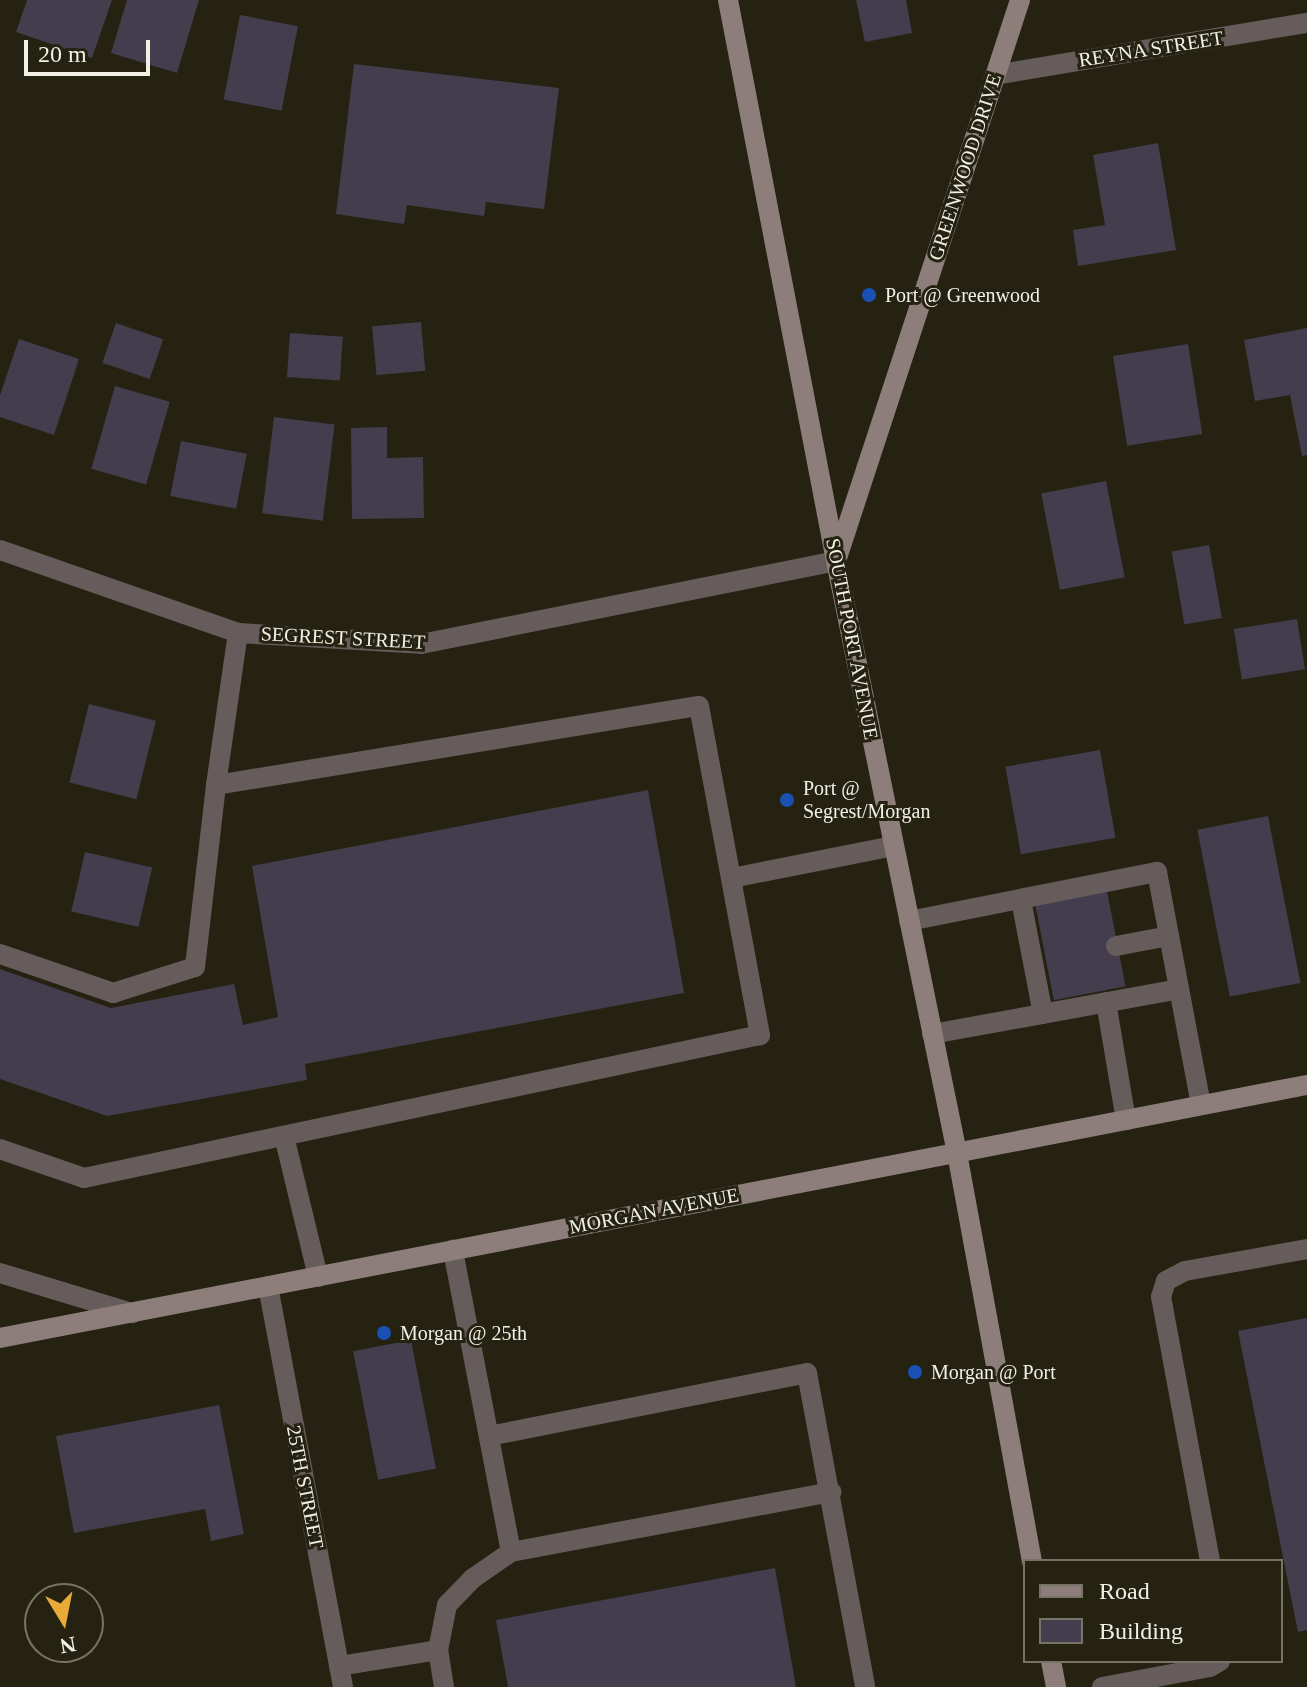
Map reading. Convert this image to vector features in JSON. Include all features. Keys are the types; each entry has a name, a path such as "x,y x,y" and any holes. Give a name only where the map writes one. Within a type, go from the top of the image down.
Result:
{"main road":[{"name":"SOUTH PORT AVENUE","path":"728,0 836,561 957,1153 1032,1559"},
{"name":"GREENWOOD DRIVE","path":"836,561 1020,0"},
{"name":"MORGAN AVENUE","path":"0,1338 1307,1085"},
{"path":"1051,1663 1056,1687"}],"street":[{"name":"REYNA STREET","path":"995,75 1307,23"},
{"name":"SEGREST STREET","path":"0,550 238,633 421,644 836,561"},
{"path":"0,954 113,993 195,967 216,785 238,633"},
{"path":"0,1149 84,1178 760,1035 699,706 216,785"},
{"path":"732,878 893,846"},
{"path":"909,921 1157,872 1201,1105"},
{"path":"1021,900 1040,960 1043,1014"},
{"path":"1116,946 1169,936"},
{"path":"932,1034 1179,989"},
{"path":"1106,1002 1126,1120"},
{"path":"284,1136 318,1277"},
{"path":"1210,1559 1161,1297 1166,1281 1185,1271 1307,1249"},
{"path":"453,1250 511,1552"},
{"path":"0,1273 132,1313"},
{"name":"25TH STREET","path":"268,1286 343,1687"},
{"path":"489,1436 807,1373 865,1687"},
{"path":"444,1687 438,1650 447,1605 472,1579 511,1552 831,1492"},
{"path":"339,1666 438,1650"},
{"path":"1102,1687 1210,1667 1217,1663"}],"building":[{"path":"27,0 112,0 92,58 16,32"},
{"path":"127,0 199,0 177,73 111,53"},
{"path":"856,0 906,0 912,33 865,42"},
{"path":"240,15 298,26 282,111 224,99"},
{"path":"354,64 559,88 544,209 486,202 484,216 407,205 404,224 336,214"},
{"path":"1158,143 1176,250 1078,266 1073,230 1105,225 1093,155"},
{"path":"421,322 425,371 376,375 372,326"},
{"path":"116,323 163,339 150,379 102,363"},
{"path":"1307,328 1307,455 1302,456 1290,395 1255,401 1244,340"},
{"path":"290,333 343,337 340,381 287,377"},
{"path":"19,339 79,359 54,435 0,417 0,395"},
{"path":"1188,344 1202,434 1127,446 1113,356"},
{"path":"115,386 170,402 146,484 91,469"},
{"path":"274,417 335,424 323,521 262,513"},
{"path":"387,427 387,458 423,457 424,518 352,519 351,428"},
{"path":"181,441 247,454 236,509 170,496"},
{"path":"1106,481 1125,577 1060,590 1041,494"},
{"path":"1209,545 1222,618 1184,624 1172,552"},
{"path":"1297,619 1305,669 1242,679 1234,629"},
{"path":"89,704 156,721 136,799 69,783"},
{"path":"1100,750 1115,838 1021,854 1005,767"},
{"path":"648,790 684,993 305,1064 307,1080 107,1116 0,1079 0,969 111,1008 234,984 243,1025 278,1017 252,866"},
{"path":"1268,816 1300,983 1230,997 1197,830"},
{"path":"85,852 152,868 139,927 71,911"},
{"path":"1107,891 1126,986 1054,1000 1035,905"},
{"path":"1307,1318 1307,1630 1298,1632 1238,1331"},
{"path":"411,1340 436,1469 378,1480 353,1351"},
{"path":"219,1405 244,1534 211,1541 205,1509 74,1533 56,1436"},
{"path":"775,1568 796,1687 508,1687 496,1620"}],"place":[{"name":"Port @ Greenwood","path":"869,295"},
{"name":"Port @ Segrest/Morgan","path":"787,800"},
{"name":"Morgan @ 25th","path":"384,1333"},
{"name":"Morgan @ Port","path":"915,1372"}]}
